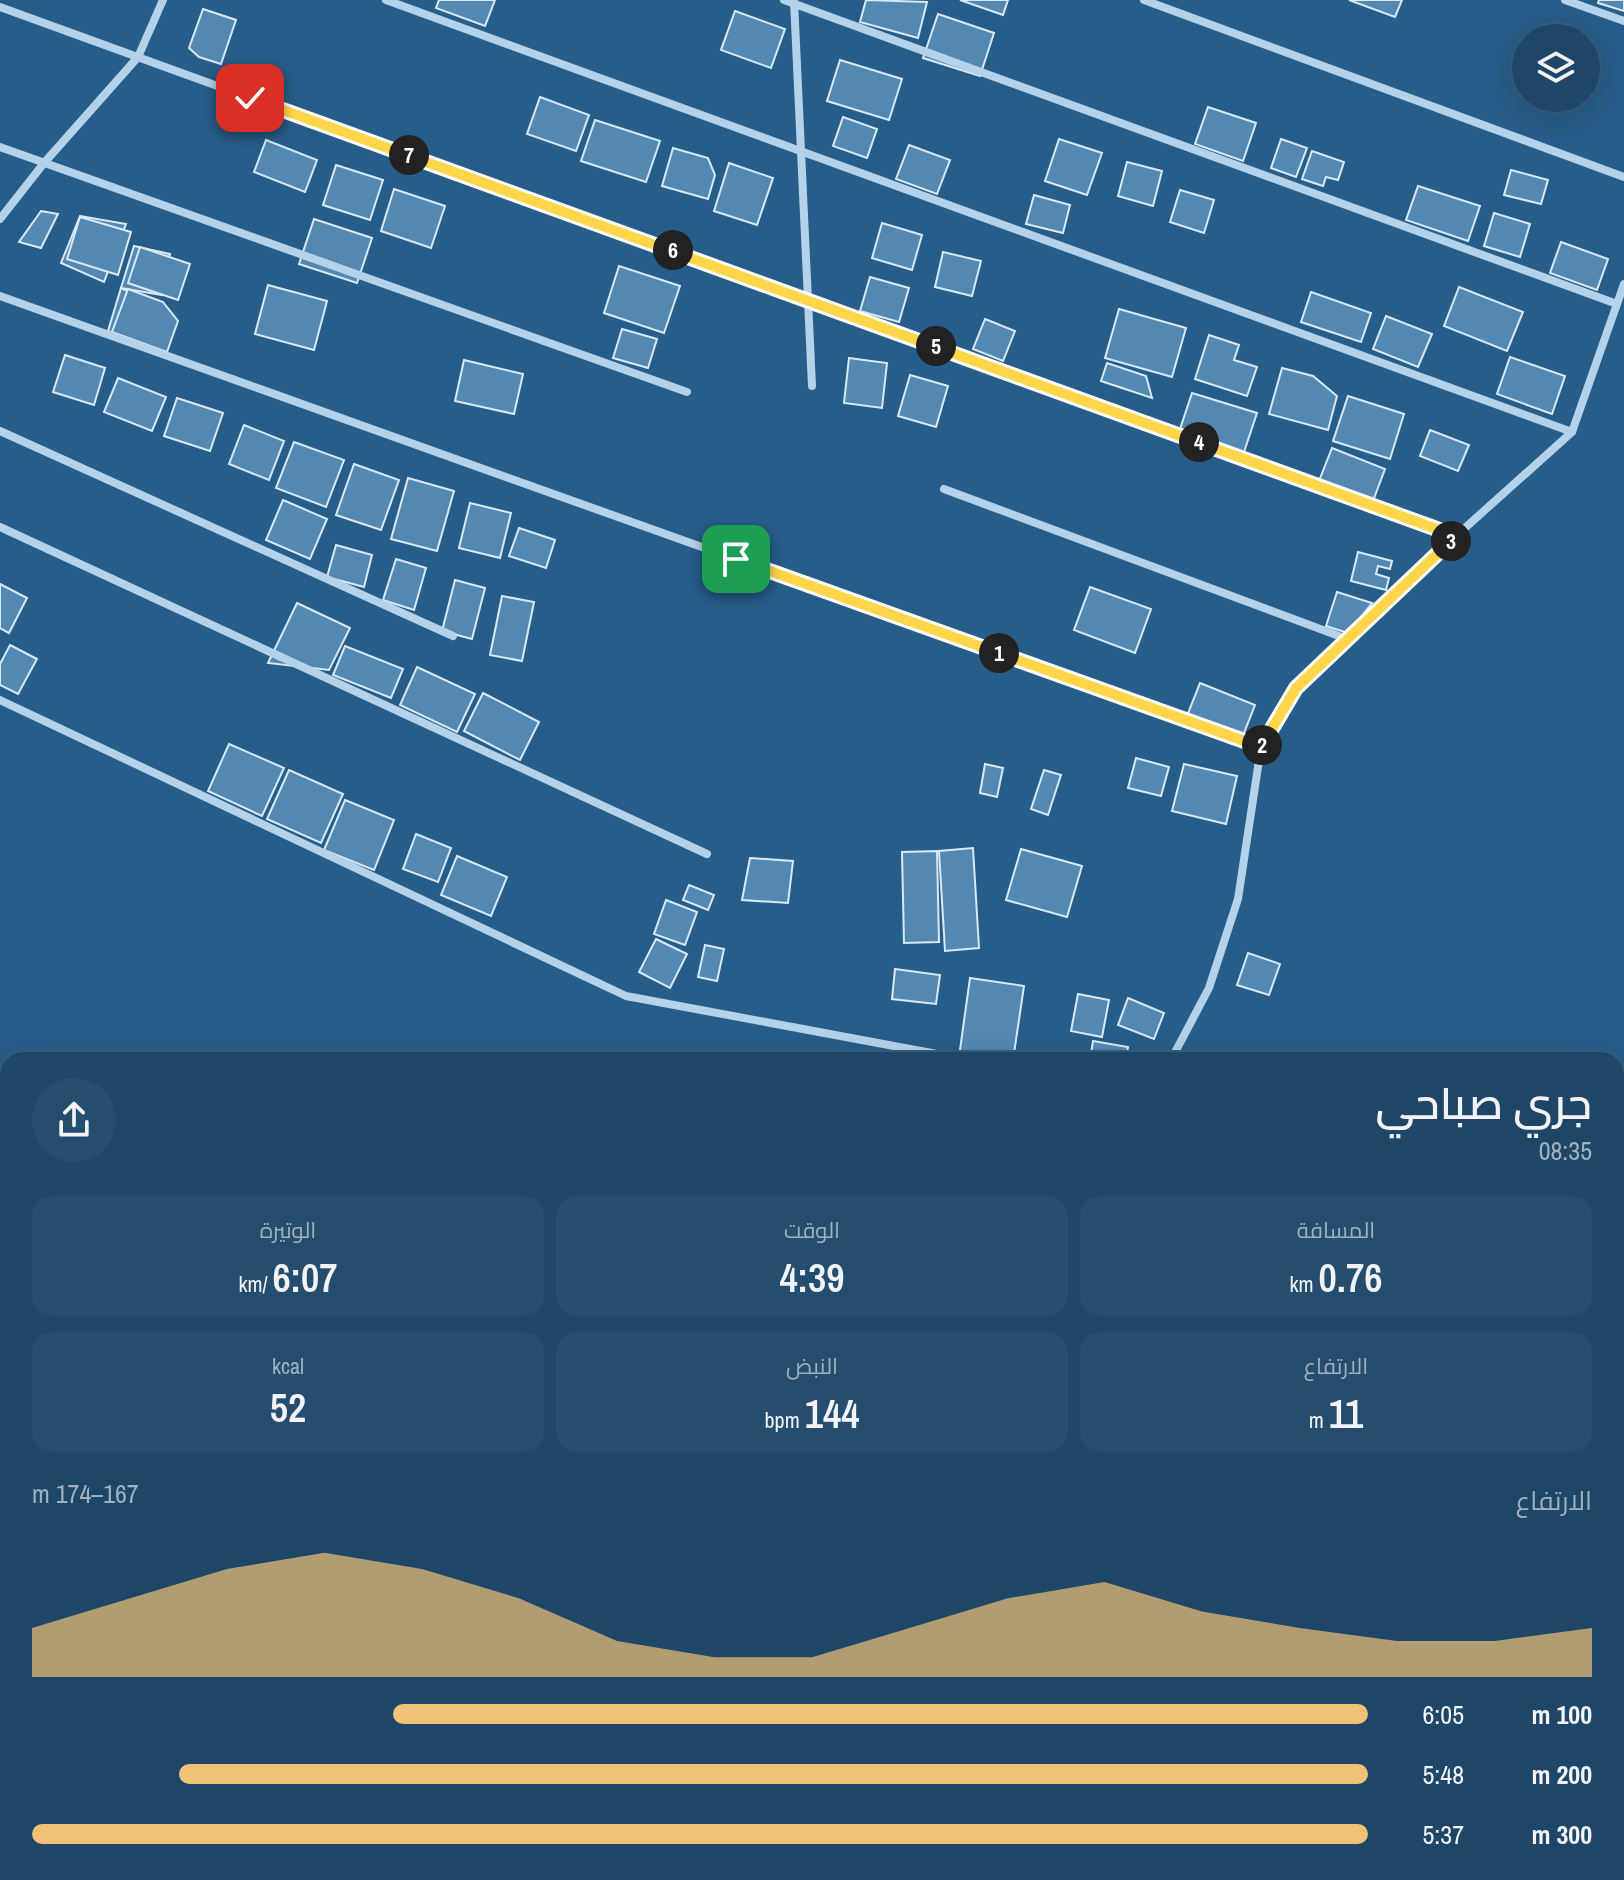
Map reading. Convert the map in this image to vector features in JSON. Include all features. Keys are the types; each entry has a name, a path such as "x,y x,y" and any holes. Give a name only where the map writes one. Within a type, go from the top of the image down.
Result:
{"street":[{"path":"0,219 44,163 138,57 163,0"},
{"path":"386,0 1572,432"},
{"path":"784,0 1617,304"},
{"path":"1144,0 1624,177"},
{"path":"1565,0 1624,21"},
{"path":"794,2 812,386"},
{"path":"0,7 1456,536"},
{"path":"0,147 687,392"},
{"path":"1175,1052 1209,988 1238,899 1261,747 1296,688 1456,536 1572,432 1624,284"},
{"path":"0,296 1261,747"},
{"path":"0,431 453,636"},
{"path":"944,489 1347,639"},
{"path":"0,527 707,854"},
{"path":"0,700 626,996 926,1052"}],"building":[{"path":"439,0 495,0 485,26 436,8"},
{"path":"866,0 927,2 918,38 860,22"},
{"path":"960,0 1008,0 1003,15"},
{"path":"1349,0 1402,0 1395,17"},
{"path":"1599,0 1624,0 1624,11 1598,3"},
{"path":"203,9 236,20 221,64 199,57 189,48"},
{"path":"735,11 785,29 771,68 721,50"},
{"path":"938,14 994,33 980,76 923,58"},
{"path":"840,60 902,79 889,120 827,101"},
{"path":"540,97 589,115 576,151 527,134"},
{"path":"1208,107 1256,123 1243,161 1195,144"},
{"path":"843,117 877,129 867,158 833,146"},
{"path":"595,120 660,141 646,182 581,161"},
{"path":"1059,139 1102,153 1087,195 1045,181"},
{"path":"1281,139 1307,148 1296,177 1271,168"},
{"path":"266,140 317,160 305,192 254,172"},
{"path":"909,145 950,160 937,194 896,179"},
{"path":"673,148 708,158 715,175 708,199 662,186"},
{"path":"1312,151 1344,162 1338,180 1326,177 1323,186 1302,179"},
{"path":"1127,162 1162,171 1153,206 1118,196"},
{"path":"729,163 773,178 757,225 714,211"},
{"path":"336,165 383,180 370,220 323,205"},
{"path":"1511,170 1548,180 1541,204 1504,195"},
{"path":"1418,186 1480,206 1468,241 1406,220"},
{"path":"394,189 445,206 431,248 381,231"},
{"path":"1180,190 1214,200 1204,233 1170,222"},
{"path":"1034,195 1070,205 1063,233 1026,224"},
{"path":"41,211 58,214 41,248 19,242"},
{"path":"1494,213 1530,224 1520,257 1484,246"},
{"path":"80,216 126,224 104,282 61,263"},
{"path":"80,217 131,232 118,275 67,259"},
{"path":"314,219 372,238 357,283 299,264"},
{"path":"882,223 922,235 912,270 872,258"},
{"path":"1561,242 1608,259 1597,290 1550,273"},
{"path":"134,246 170,254 162,295 121,288"},
{"path":"140,247 190,264 178,300 128,283"},
{"path":"943,252 981,261 972,296 935,287"},
{"path":"619,266 680,286 664,333 604,313"},
{"path":"870,277 909,288 899,322 860,311"},
{"path":"268,285 327,301 314,350 255,334"},
{"path":"1459,287 1523,312 1507,351 1444,326"},
{"path":"121,288 158,305 142,346 108,331"},
{"path":"128,289 163,302 178,321 167,352 112,332"},
{"path":"1311,292 1371,313 1361,342 1301,322"},
{"path":"1119,309 1186,328 1172,377 1105,358"},
{"path":"1386,316 1432,334 1418,367 1373,349"},
{"path":"985,319 1015,331 1003,361 973,349"},
{"path":"622,329 657,339 648,368 613,358"},
{"path":"1209,335 1239,345 1234,360 1257,367 1247,396 1195,379"},
{"path":"65,355 105,368 94,405 53,392"},
{"path":"1510,357 1565,376 1552,414 1497,394"},
{"path":"849,358 887,363 882,408 844,403"},
{"path":"464,360 523,374 514,414 455,401"},
{"path":"1107,363 1146,376 1152,398 1101,381"},
{"path":"1282,368 1313,376 1337,396 1328,430 1269,414"},
{"path":"910,375 948,386 936,427 898,416"},
{"path":"118,378 166,397 152,431 104,412"},
{"path":"1192,393 1257,413 1244,452 1179,432"},
{"path":"1348,396 1404,414 1390,459 1333,441"},
{"path":"177,398 223,413 210,451 164,436"},
{"path":"244,425 284,441 269,480 229,464"},
{"path":"1430,430 1469,445 1458,471 1420,456"},
{"path":"294,442 344,460 326,507 276,488"},
{"path":"1332,448 1385,469 1373,501 1319,481"},
{"path":"354,464 399,480 381,530 336,515"},
{"path":"408,478 454,491 437,551 391,539"},
{"path":"283,500 327,519 310,559 266,540"},
{"path":"470,503 511,513 500,558 459,548"},
{"path":"519,528 555,540 546,568 509,556"},
{"path":"336,545 372,555 364,587 327,577"},
{"path":"1358,552 1392,561 1390,569 1378,566 1376,574 1389,578 1386,590 1351,581"},
{"path":"396,559 426,568 414,610 383,600"},
{"path":"455,580 485,588 472,639 442,631"},
{"path":"0,584 27,598 9,633 0,628"},
{"path":"1090,587 1151,609 1135,653 1074,630"},
{"path":"1337,592 1372,603 1348,633 1326,626"},
{"path":"502,596 534,602 522,661 490,655"},
{"path":"297,603 350,628 329,670 268,663"},
{"path":"10,645 37,659 18,694 0,685 0,664"},
{"path":"345,646 403,669 391,698 333,675"},
{"path":"417,667 475,694 457,732 400,705"},
{"path":"1200,683 1255,705 1242,738 1187,716"},
{"path":"483,693 539,722 520,760 464,731"},
{"path":"229,744 284,768 262,816 208,791"},
{"path":"1136,758 1169,767 1161,796 1128,788"},
{"path":"985,764 1003,768 997,797 980,793"},
{"path":"1184,764 1237,776 1226,824 1172,811"},
{"path":"289,770 343,794 321,843 267,819"},
{"path":"1044,770 1061,775 1048,815 1031,809"},
{"path":"345,800 394,820 374,870 324,850"},
{"path":"416,834 451,848 438,882 403,869"},
{"path":"973,848 979,948 945,951 939,851"},
{"path":"1021,849 1082,866 1067,917 1006,900"},
{"path":"937,851 939,942 904,943 902,852"},
{"path":"457,856 507,877 491,916 441,895"},
{"path":"750,858 793,861 788,903 742,900"},
{"path":"689,885 714,895 708,910 683,900"},
{"path":"666,900 697,912 685,945 654,934"},
{"path":"656,939 687,954 670,988 639,972"},
{"path":"705,945 724,949 717,981 698,977"},
{"path":"1248,953 1280,964 1269,995 1237,985"},
{"path":"895,969 940,975 936,1004 892,999"},
{"path":"970,978 1024,986 1014,1052 960,1052"},
{"path":"1078,994 1109,1000 1102,1037 1071,1031"},
{"path":"1128,998 1164,1013 1154,1039 1118,1025"},
{"path":"1093,1041 1128,1047 1127,1052 1091,1052"}],"route":[{"path":"250,98 1456,536 1296,688 1261,747 736,559"}]}
